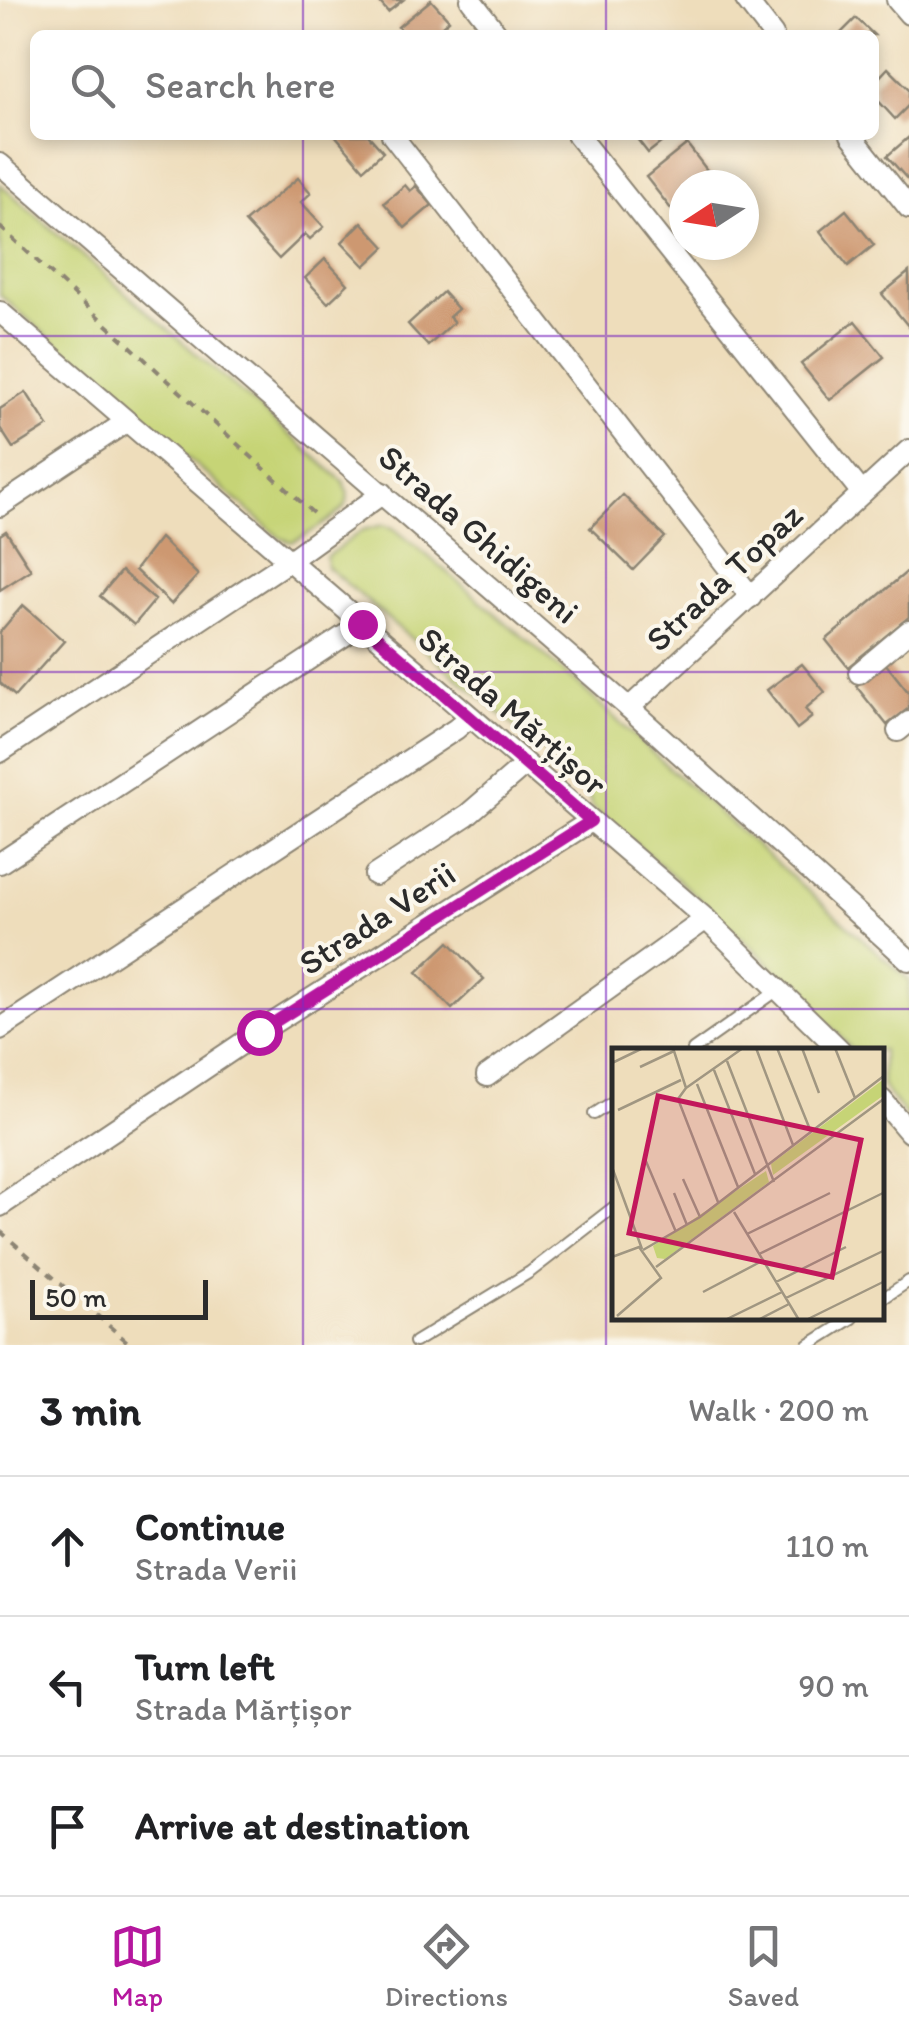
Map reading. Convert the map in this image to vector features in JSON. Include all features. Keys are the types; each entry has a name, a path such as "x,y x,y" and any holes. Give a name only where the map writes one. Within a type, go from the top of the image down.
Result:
{"street":[{"path":"471,0 494,30"},
{"path":"746,0 769,30"},
{"path":"898,0 909,14"},
{"path":"396,140 751,597"},
{"path":"580,140 862,493"},
{"path":"856,140 909,208"},
{"name":"Strada Ghidigeni","path":"0,164 629,708 909,960"},
{"name":"Strada Mărțișor","path":"5,324 290,560 706,918 837,1048"},
{"path":"0,506 126,422"},
{"name":"Strada Topaz","path":"629,708 862,493 907,458"},
{"path":"0,752 290,560 383,493"},
{"path":"0,863 362,624"},
{"path":"859,673 909,631"},
{"path":"0,1029 456,730 470,717"},
{"name":"Strada Verii","path":"375,875 467,814 525,765"},
{"name":"Strada Verii","path":"0,1206 276,1022 591,821"},
{"path":"488,1076 706,918"},
{"path":"884,1102 909,1132"}],"lane":[{"path":"696,1048 778,990"},
{"path":"594,1114 612,1102"},
{"path":"414,1342 530,1272 612,1210"},
{"path":"884,1298 909,1281"},
{"path":"809,1345 849,1320"}],"path":[{"path":"0,227 331,530"},
{"path":"0,1231 130,1345"}],"green space":[{"path":"0,184 344,482 345,506 296,540 280,538 0,295"},
{"path":"383,525 393,528 428,556 577,683 909,980 909,1120 884,1089 884,1048 850,1048 730,926 598,813 586,787 327,567 326,557 363,530"}],"building":[{"path":"378,0 403,0 388,12"},
{"path":"431,0 449,20 442,26 446,30 398,27"},
{"path":"856,18 869,30 844,30"},
{"path":"888,68 909,89 909,105 895,119 879,101 879,78"},
{"path":"909,137 909,181 887,156"},
{"path":"339,140 372,140 383,152 364,169"},
{"path":"638,140 665,140 648,153"},
{"path":"687,144 707,170 669,170 669,206 646,177"},
{"path":"298,178 311,193 301,202 324,227 310,239 305,234 279,259 245,222"},
{"path":"405,185 410,191 416,186 432,205 405,228 384,203"},
{"path":"846,210 874,245 848,266 820,231"},
{"path":"362,222 385,247 365,266 342,242"},
{"path":"325,259 348,284 328,303 305,278"},
{"path":"909,272 909,327 882,294"},
{"path":"443,292 458,309 449,317 454,322 428,346 408,324"},
{"path":"855,321 884,357 830,400 801,364"},
{"path":"26,392 48,426 13,448 0,428 0,409"},
{"path":"623,495 665,537 633,570 590,528"},
{"path":"6,531 31,570 0,590 0,535"},
{"path":"160,538 198,575 171,604 135,570"},
{"path":"909,570 909,617 848,667 826,640"},
{"path":"121,571 155,600 134,625 100,596"},
{"path":"23,605 64,641 15,696 0,683 0,632"},
{"path":"885,663 909,693 909,708 887,725 856,686"},
{"path":"802,664 825,692 805,709 812,717 797,729 767,690"},
{"path":"449,942 484,979 452,1009 417,972"}],"route":[{"path":"259,1032 591,821 362,624"}]}
